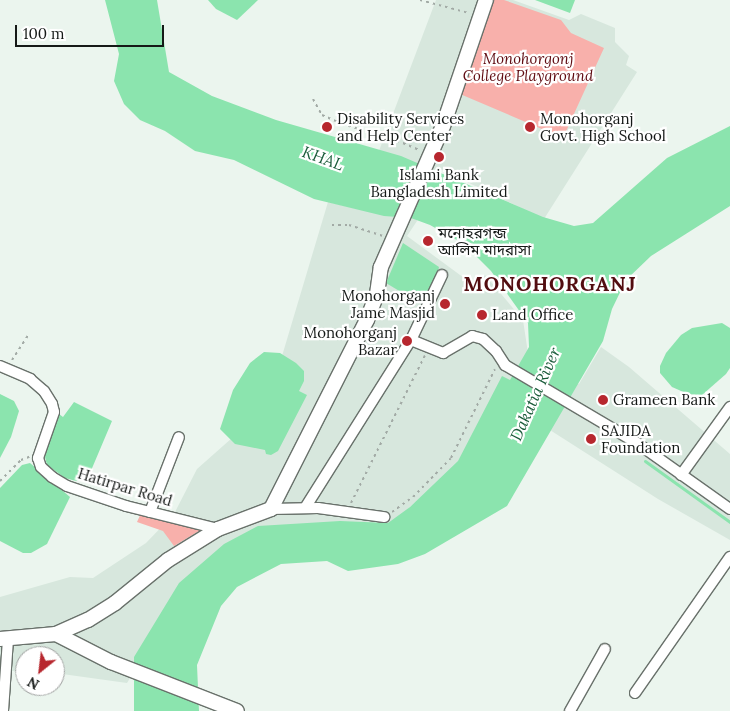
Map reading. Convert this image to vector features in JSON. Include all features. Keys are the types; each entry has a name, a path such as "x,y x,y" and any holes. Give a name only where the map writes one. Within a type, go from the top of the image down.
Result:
{"street":[{"path":"271,509 367,320 377,294 381,267 429,158 486,0"},
{"path":"305,508 411,340 442,275"},
{"path":"411,340 443,353 472,336 489,342 503,362 590,417 637,443 730,509"},
{"path":"3,368 30,379 44,391 52,404 54,412 38,458"},
{"path":"681,475 730,407"},
{"path":"150,512 179,437"},
{"name":"Hatirpar Road","path":"38,458 41,467 67,486 150,512 218,529"},
{"path":"3,711 4,639 56,634 115,603 168,560 218,529 271,509 305,508 384,518"},
{"path":"635,692 730,557"},
{"path":"56,634 111,662 237,711"},
{"path":"570,711 605,649"}],"path":[{"path":"420,0 481,16"},
{"path":"313,99 322,115 342,124 392,138 429,158"},
{"path":"332,225 349,225 394,239"},
{"path":"3,368 28,335"},
{"path":"347,512 429,348"},
{"path":"384,518 413,497 451,458 503,362"},
{"path":"0,481 21,460 38,458"}],"shaded area":[{"name":"Monohorganj Bazar","path":"436,0 513,0 569,20 581,14 615,28 615,42 629,56 626,65 637,72 544,219 438,168 417,221 407,236 475,286 485,275 523,320 528,353 579,384 601,347 629,367 730,454 730,540 658,499 495,395 461,461 390,525 259,528 146,652 127,683 65,674 65,646 15,646 15,671 0,671 0,597 70,577 93,578 146,543 174,514 197,469 232,438 282,356 328,202 357,209"}],"green space":[{"name":"Monohorgonj College Playground","path":"492,0 504,0 561,20 571,33 604,48 563,138 460,94"},
{"path":"142,511 204,528 174,546 163,531 137,522"}],"water":[{"path":"105,0 157,0 169,72 212,96 276,120 401,156 543,217 574,226 593,223 667,158 730,126 730,206 651,256 626,280 612,309 603,341 507,506 425,554 398,564 348,571 327,561 281,564 237,587 221,606 197,665 199,711 134,711 134,657 179,583 224,544 258,526 340,521 388,523 410,507 458,461 502,376 510,380 529,347 528,323 491,271 464,244 430,225 411,218 384,216 314,199 234,160 195,151 165,131 140,120 124,104 114,81 119,54"},
{"path":"208,0 258,0 237,20 216,9"},
{"path":"535,0 575,0 570,13"},
{"path":"403,243 439,267 436,280 428,293 416,301 386,283"},
{"path":"722,323 730,328 730,368 726,374 702,395 688,394 672,387 660,373 660,366 666,353 681,335 692,328"},
{"path":"264,352 280,353 296,363 304,371 304,381 299,391 307,395 278,451 271,455 266,454 265,450 235,444 220,429 233,390 250,363"},
{"path":"0,394 14,401 19,411 11,437 0,458"},
{"path":"74,402 112,421 90,473 76,481 65,478 47,465 44,453 59,414 63,417"},
{"path":"30,463 70,497 47,544 31,553 23,553 0,541 0,488 22,465"}],"waterway":[{"path":"645,461 730,522"}],"place":[{"name":"Disability Services and Help Center","path":"327,127"},
{"name":"Monohorganj Govt. High School","path":"530,127"},
{"name":"Islami Bank Bangladesh Limited","path":"439,157"},
{"name":"মনোহরগন্জ আলিম মাদরাসা","path":"428,241"},
{"name":"Monohorganj Jame Masjid","path":"445,304"},
{"name":"Land Office","path":"482,315"},
{"name":"Monohorganj Bazar","path":"407,341"},
{"name":"Grameen Bank","path":"603,400"},
{"name":"SAJIDA Foundation","path":"591,439"}],"district":[{"name":"MONOHORGANJ","path":"550,283"}],"water label":[{"name":"KHAL","path":"323,158"},
{"name":"Dakatia River","path":"535,394"}]}
